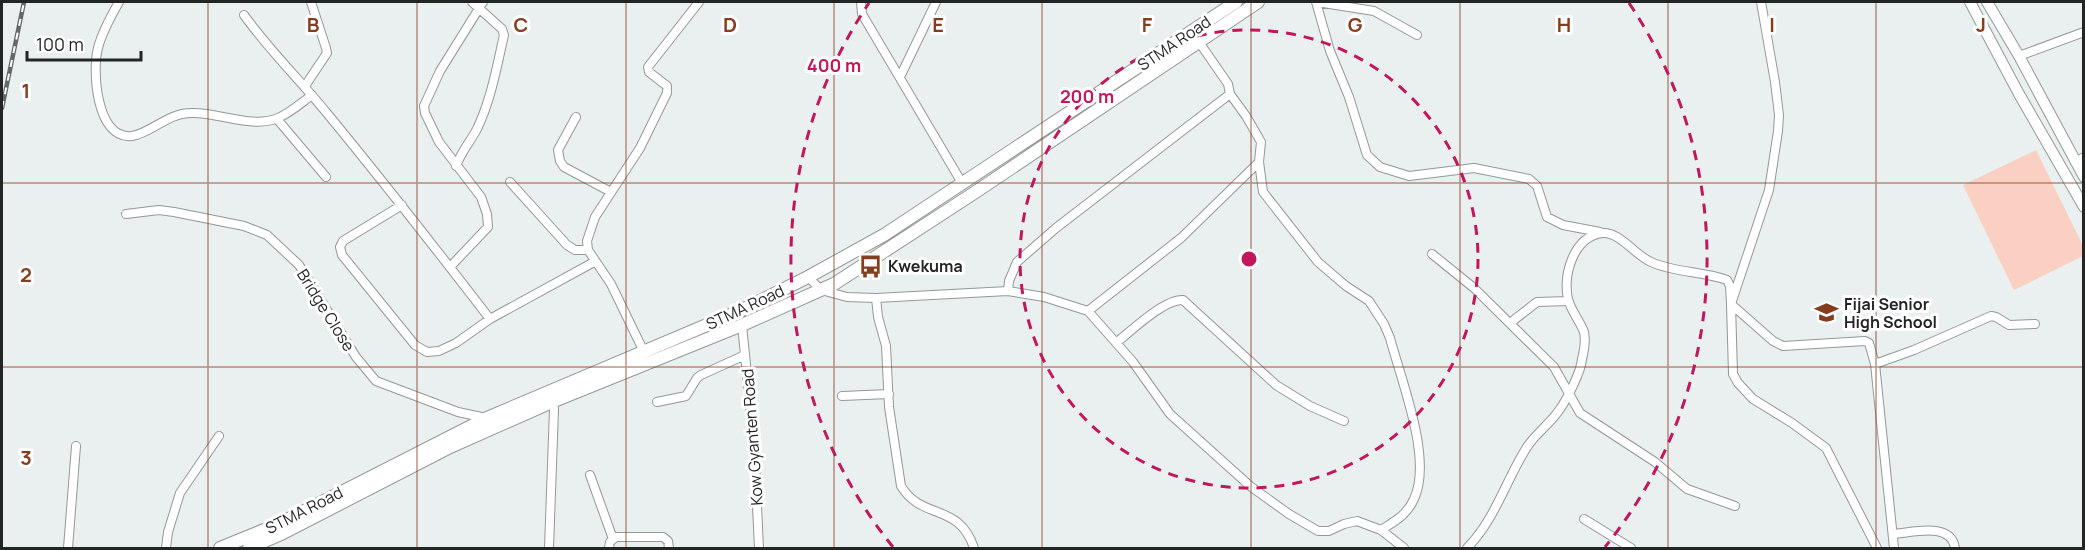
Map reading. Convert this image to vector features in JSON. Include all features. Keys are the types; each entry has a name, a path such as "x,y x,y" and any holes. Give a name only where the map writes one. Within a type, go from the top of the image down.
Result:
{"main road":[{"name":"STMA Road","path":"249,549 552,396 808,278 884,235 1236,2"},
{"name":"STMA Road","path":"220,549 279,524 487,418 742,325 834,284 1258,2"}],"street":[{"path":"119,2 98,49 96,79 102,110 107,121 118,133 131,136 139,134 162,121 189,113 254,121 277,119 312,95"},
{"path":"305,86 327,53 311,2"},
{"path":"644,352 611,284 594,262 588,250 587,241 593,223 640,148 667,93 667,86 649,72 648,67 699,2"},
{"path":"861,2 862,14 962,183"},
{"path":"900,77 936,2"},
{"path":"1418,35 1374,11 1316,2 1330,51 1367,155 1380,167 1408,176 1474,168 1528,179 1537,186 1547,217 1563,225 1615,234 1628,247 1651,262 1727,280 1730,286 1733,374 1738,383 1753,399 1792,423 1826,448 1877,549"},
{"path":"1731,304 1769,190 1778,131 1779,115 1775,82 1761,2"},
{"path":"1970,2 2019,94 2084,207"},
{"path":"1987,2 2079,159 2084,177"},
{"path":"450,267 488,227 489,221 481,197 456,166 439,142 424,106 440,71 478,4 502,29 504,35 486,107 476,131 460,155 456,166"},
{"path":"244,15 265,44 305,86 402,205 490,319"},
{"path":"2019,56 2084,32"},
{"path":"1199,42 1228,84 1230,94 1261,142 1259,162 1262,188 1266,196 1318,262 1346,286 1369,301 1390,338 1420,448 1420,471 1418,490 1411,505 1400,519 1381,530"},
{"path":"1008,291 1009,281 1017,262 1056,228 1230,94"},
{"path":"576,117 558,150 560,161 564,167 611,192"},
{"path":"277,119 326,177"},
{"path":"1088,311 1181,238 1259,162"},
{"path":"510,182 567,245 575,250 588,250"},
{"path":"402,205 344,241 340,247 342,255 415,345 427,352 439,351 456,343 490,319 594,262"},
{"name":"Bridge Close","path":"126,214 159,210 174,212 244,226 267,235 299,265 356,357 376,381 458,412 487,418"},
{"path":"1467,549 1482,532 1527,447 1560,410 1582,364 1584,332 1568,301 1566,279 1569,264 1576,252 1591,236 1602,233 1615,234"},
{"path":"1432,254 1474,288 1554,367 1580,413 1655,462 1687,489 1735,506"},
{"path":"808,278 821,290 847,297 876,298 1008,291 1044,297 1088,311 1140,371 1170,414 1250,486 1289,514 1318,531 1329,531 1358,521 1381,530 1404,549"},
{"path":"876,298 878,318 886,346 889,407 902,486 905,493 922,507 954,519 971,538 974,549"},
{"path":"1116,343 1173,301 1183,300 1276,385 1310,406 1344,421"},
{"path":"1510,323 1537,302 1568,301"},
{"path":"1731,304 1773,341 1783,346 1865,341 1872,348 1894,549"},
{"path":"1875,363 1914,350 1991,316 2009,325 2035,324"},
{"name":"Kow Gyanten Road","path":"742,325 754,444 759,549"},
{"path":"657,402 686,396 701,375 745,355"},
{"path":"842,396 889,394"},
{"path":"549,549 552,396"},
{"path":"166,549 168,532 180,493 219,436"},
{"path":"68,549 76,446"},
{"path":"590,475 613,539 609,549"},
{"path":"1584,519 1631,549"},
{"path":"1893,534 1941,532 1950,536 1955,549"},
{"path":"613,539 616,537 663,537 668,541 669,549"}],"shaded area":[{"path":"2036,150 2083,246 2083,256 2014,290 1963,185"}],"railway":[{"path":"2,108 24,2"}],"place":[{"name":"Kwekuma","path":"870,266"},
{"name":"Fijai Senior High School","path":"1826,313"}]}
